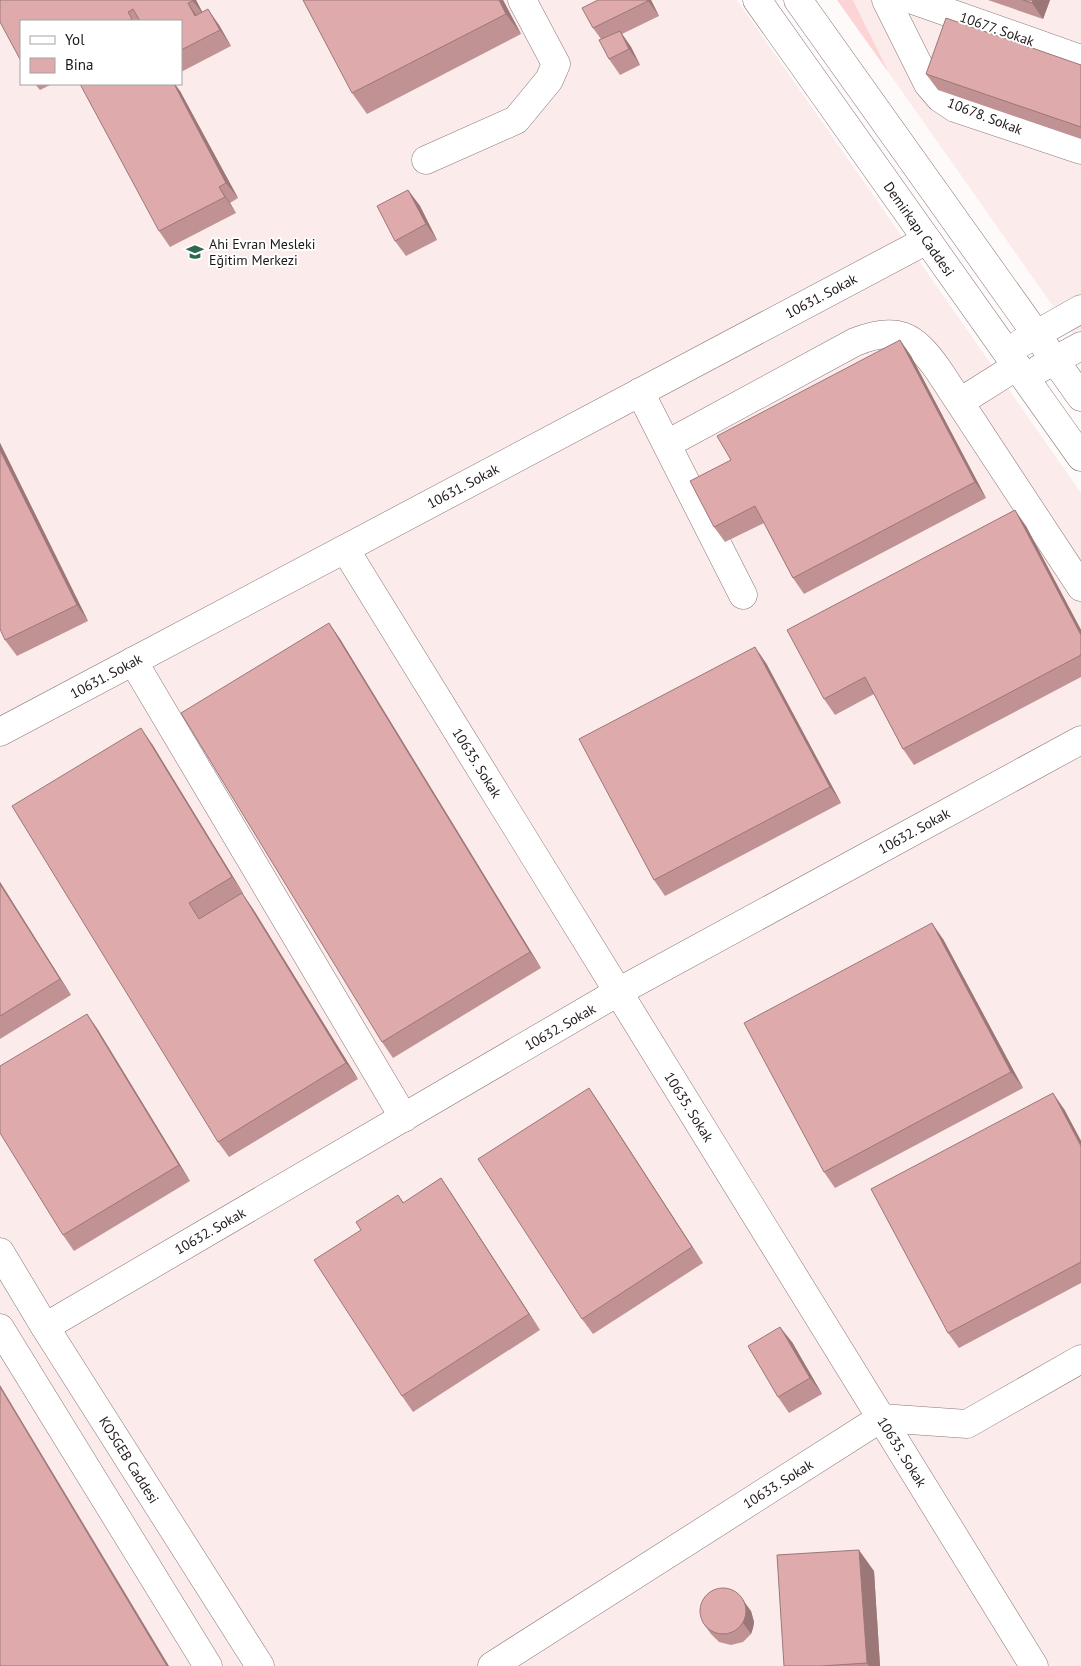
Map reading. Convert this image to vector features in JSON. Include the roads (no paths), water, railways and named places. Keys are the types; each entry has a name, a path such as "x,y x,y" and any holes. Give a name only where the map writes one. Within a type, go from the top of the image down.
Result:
{"street":[{"path":"426,160 516,120 549,80 556,64 522,0"},
{"name":"Demirkapı Caddesi","path":"757,0 1081,457"},
{"path":"798,0 1081,397"},
{"name":"10678. Sokak","path":"886,0 928,84 940,98 955,108 1081,150"},
{"name":"10677. Sokak","path":"913,0 1081,59"},
{"name":"10631. Sokak","path":"0,732 926,240"},
{"path":"960,402 1016,365 1036,334 1081,310"},
{"path":"667,444 855,342 872,335 891,332 908,338 926,352 1081,587"},
{"path":"1016,365 1055,360 1081,346"},
{"path":"640,392 742,595"},
{"name":"10635. Sokak","path":"345,549 1034,1666"},
{"path":"133,661 404,1118"},
{"name":"10632. Sokak","path":"45,1326 618,992 1081,740"},
{"name":"KOSGEB Caddesi","path":"0,1252 260,1666"},
{"path":"0,1328 208,1666"},
{"path":"881,1418 967,1424 1081,1360"},
{"name":"10633. Sokak","path":"492,1666 881,1418"}],"place":[{"name":"Ahi Evran Mesleki Eğitim Merkezi","path":"195,252"}]}
